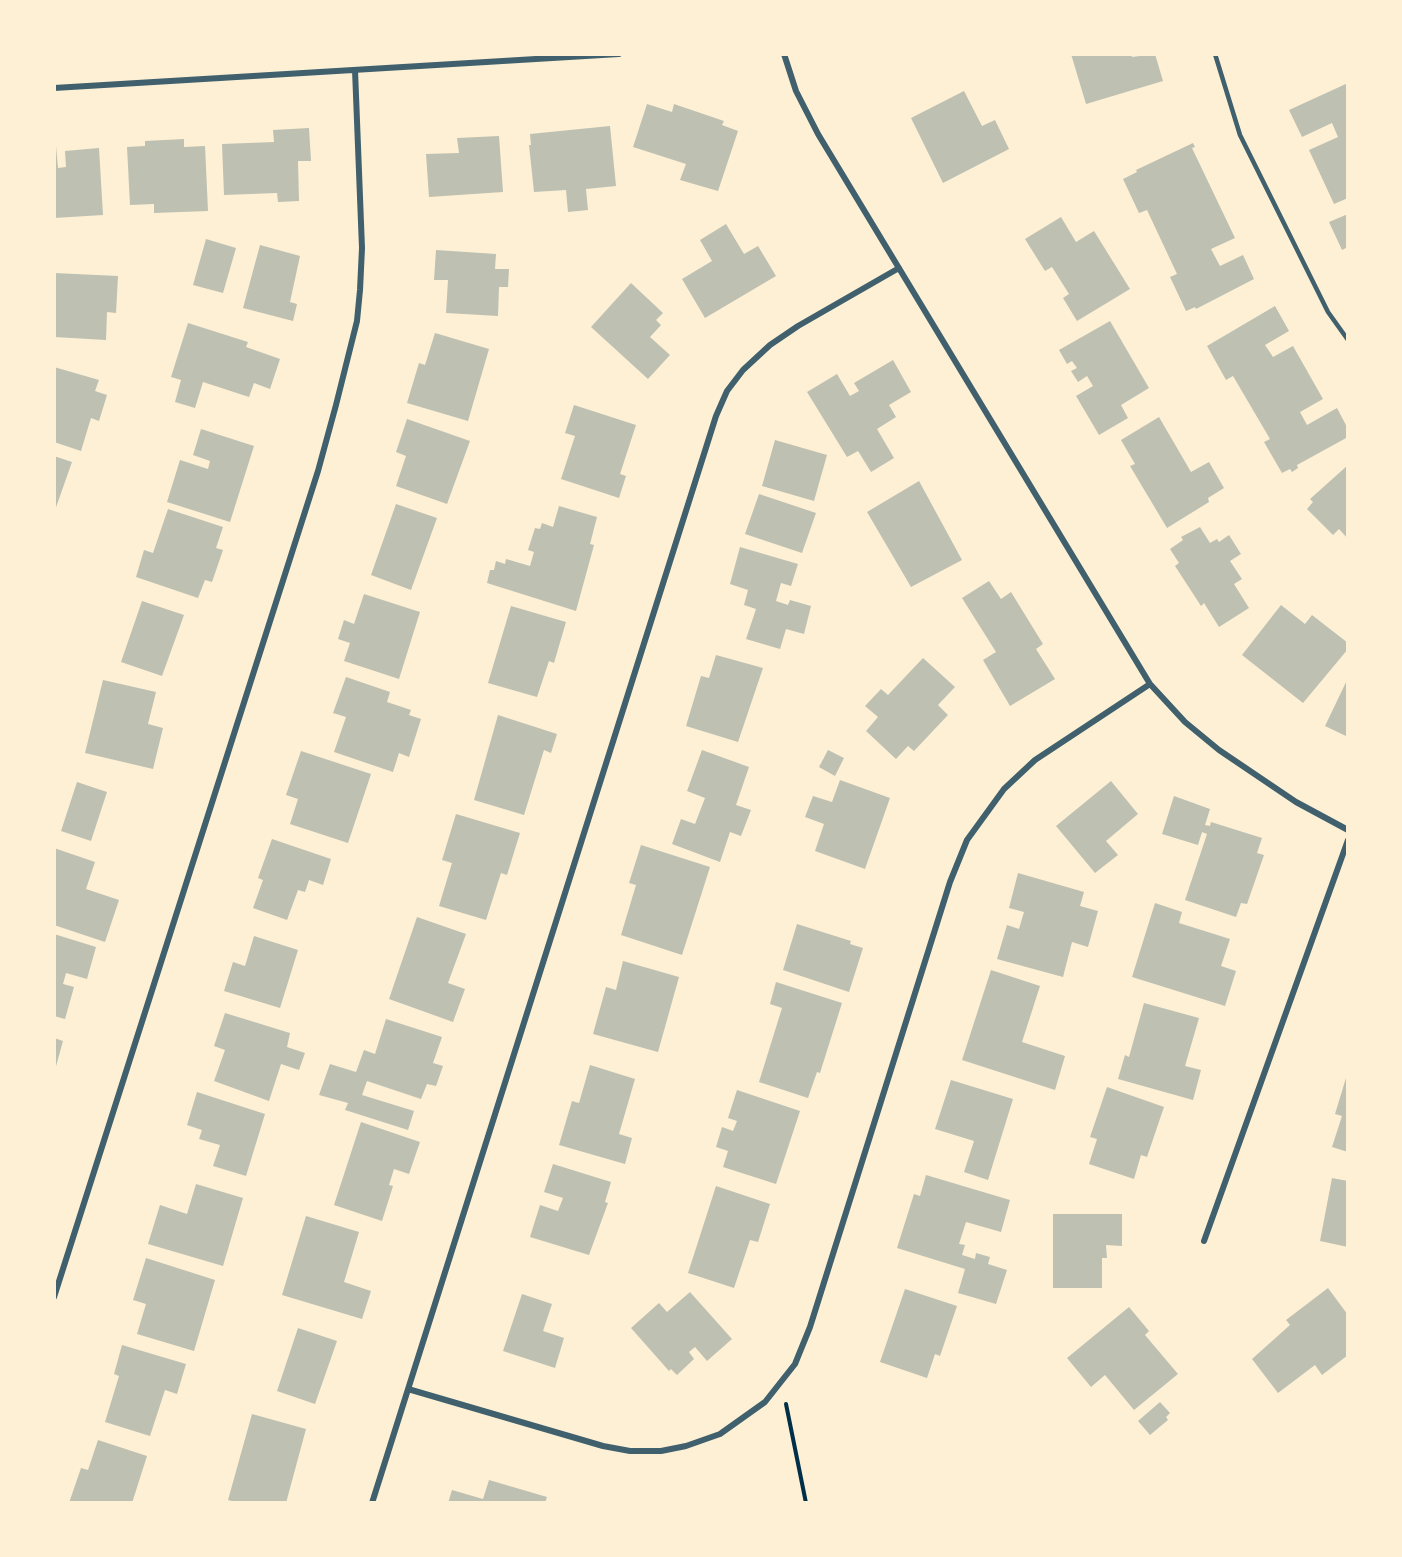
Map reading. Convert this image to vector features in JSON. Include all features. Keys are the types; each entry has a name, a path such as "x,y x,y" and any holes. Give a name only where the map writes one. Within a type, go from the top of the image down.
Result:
{"street":[{"path":"54,88 619,54"},
{"path":"784,54 796,91 818,134 1150,684 1185,722 1219,750 1296,802 1348,830"},
{"path":"54,1297 318,471 357,321 362,248 354,70"},
{"path":"372,1503 716,416 727,391 770,345 798,326 899,268"},
{"path":"408,1389 603,1446 630,1451 661,1451 686,1446 720,1434 765,1402 795,1364 810,1327 950,882 967,840 1004,789 1035,760 1150,684"},
{"path":"1204,1241 1348,840"}],"lane":[{"path":"1215,54 1240,135 1328,312 1348,340"}],"path":[{"path":"782,1382 806,1503"}],"building":[{"path":"1071,54 1131,54 1132,57 1155,54 1163,81 1086,104"},
{"path":"1348,83 1348,198 1334,204 1309,150 1338,137 1332,123 1302,137 1289,110"},
{"path":"964,91 982,126 995,120 1009,149 943,183 911,118"},
{"path":"647,104 672,112 674,104 724,121 722,125 738,131 718,191 680,180 686,164 633,147"},
{"path":"610,126 616,186 586,189 588,210 568,212 566,190 534,192 530,134"},
{"path":"309,128 311,161 298,161 299,201 278,202 277,193 224,195 222,144 274,142 273,130"},
{"path":"499,136 503,192 429,197 426,154 459,153 457,138"},
{"path":"184,139 184,147 205,146 208,211 154,213 154,204 130,205 127,147 145,146 145,141"},
{"path":"1193,143 1195,147 1192,148 1235,238 1211,249 1220,266 1243,255 1254,279 1196,309 1195,307 1186,311 1170,277 1177,274 1147,210 1139,213 1123,179 1137,172 1136,170"},
{"path":"56,146 58,168 66,167 65,151 99,148 103,215 54,218 54,147"},
{"path":"1348,214 1348,247 1342,250 1329,222"},
{"path":"1061,217 1076,242 1094,231 1130,289 1077,321 1063,298 1069,294 1052,267 1045,271 1025,239"},
{"path":"726,224 744,254 758,246 776,276 705,318 682,279 712,261 700,240"},
{"path":"206,239 236,248 223,293 193,285"},
{"path":"260,245 300,256 290,302 297,304 293,321 243,308"},
{"path":"436,250 496,254 495,269 509,269 508,287 499,287 498,316 446,313 448,280 434,280"},
{"path":"54,273 118,276 116,313 107,312 106,340 54,337"},
{"path":"631,283 663,313 656,320 661,325 650,337 670,355 648,379 591,327"},
{"path":"1275,306 1289,331 1265,345 1273,357 1293,346 1323,399 1300,412 1307,425 1337,408 1348,429 1348,437 1297,465 1298,468 1292,472 1290,469 1282,473 1264,442 1270,439 1233,376 1226,380 1207,346"},
{"path":"1110,321 1149,388 1121,405 1128,418 1099,435 1076,396 1093,386 1087,376 1078,382 1071,371 1077,368 1072,361 1067,364 1059,350"},
{"path":"188,323 248,342 246,347 280,359 270,389 254,383 249,397 203,382 195,408 175,402 181,380 171,377"},
{"path":"435,333 489,349 468,421 407,403 419,363 425,365"},
{"path":"893,360 911,392 889,405 896,417 877,429 894,458 871,472 858,451 847,457 807,392 837,374 850,396 859,391 854,383"},
{"path":"54,367 99,380 95,391 107,395 99,421 91,418 81,451 54,442"},
{"path":"574,405 636,425 620,474 626,476 619,498 561,479 575,436 565,433"},
{"path":"1159,417 1191,472 1209,462 1224,488 1208,498 1209,502 1167,528 1130,466 1135,464 1121,440"},
{"path":"407,419 470,441 447,504 396,486 406,456 396,452"},
{"path":"201,429 254,446 230,522 167,502 180,460 208,469 210,461 193,455"},
{"path":"775,440 827,455 814,501 762,486"},
{"path":"54,456 72,462 54,513"},
{"path":"1348,465 1348,539 1339,529 1333,535 1307,509 1313,502 1310,499"},
{"path":"919,481 962,560 911,587 867,512"},
{"path":"759,494 816,513 802,553 745,534"},
{"path":"396,504 437,518 411,590 371,575"},
{"path":"559,506 597,517 590,544 594,545 576,611 487,583 490,570 494,570 496,561 505,564 506,559 530,566 534,552 528,550 535,528 540,529 542,523 553,527"},
{"path":"168,509 223,527 216,548 223,550 212,582 205,580 198,598 136,577 144,550 153,553"},
{"path":"1200,527 1210,543 1217,539 1219,542 1229,535 1241,554 1230,561 1242,579 1234,584 1249,608 1219,627 1204,603 1201,606 1175,566 1179,563 1170,549 1183,540 1181,537"},
{"path":"740,547 798,564 791,586 781,583 776,601 788,605 790,600 811,606 804,634 786,629 780,649 746,639 756,609 744,605 748,590 730,584"},
{"path":"989,581 1001,599 1011,592 1043,644 1036,649 1055,679 1010,706 983,660 996,652 962,598"},
{"path":"364,594 420,612 399,679 344,661 350,643 338,639 344,620 354,624"},
{"path":"142,601 184,615 162,676 121,662"},
{"path":"1281,605 1305,624 1312,615 1348,643 1348,649 1303,703 1242,655"},
{"path":"511,606 566,622 554,663 549,661 537,697 488,683"},
{"path":"716,655 763,668 738,742 686,726 701,676 709,678"},
{"path":"923,658 955,687 938,705 948,715 914,751 908,746 896,759 866,731 878,717 865,706 881,689 888,695"},
{"path":"346,677 390,692 387,702 411,710 409,715 421,719 409,757 399,753 393,772 334,752 346,717 333,713"},
{"path":"1348,678 1348,737 1325,726"},
{"path":"103,680 156,692 148,724 163,728 153,769 85,753"},
{"path":"498,715 557,734 551,753 544,750 524,815 474,800"},
{"path":"702,750 749,767 736,805 751,810 741,836 730,832 720,862 672,844 681,819 695,824 705,798 687,791"},
{"path":"828,750 844,758 835,776 819,767"},
{"path":"301,751 371,774 348,843 290,824 298,799 286,795"},
{"path":"840,780 890,798 865,869 815,851 824,824 805,817 813,796 832,802"},
{"path":"1111,781 1138,814 1106,841 1118,855 1095,873 1056,826"},
{"path":"77,782 107,792 91,841 61,831"},
{"path":"1174,796 1210,809 1205,825 1210,826 1211,822 1262,838 1257,853 1264,855 1247,904 1241,903 1236,917 1185,900 1207,834 1202,832 1198,845 1162,834"},
{"path":"456,814 520,833 507,875 501,873 486,920 439,906 452,863 442,860"},
{"path":"272,839 331,859 323,885 309,880 305,892 298,890 287,920 253,908 263,880 258,878"},
{"path":"641,845 710,867 682,955 621,935 636,885 629,883"},
{"path":"54,848 95,862 86,889 119,900 105,942 54,925"},
{"path":"1018,873 1084,892 1080,906 1098,911 1088,947 1072,942 1063,977 997,959 1007,925 1019,929 1024,912 1009,908"},
{"path":"1155,903 1182,912 1179,923 1230,939 1221,966 1236,971 1225,1006 1132,977"},
{"path":"417,917 466,934 448,983 465,989 453,1022 389,999"},
{"path":"797,924 851,941 850,944 863,948 849,992 783,970"},
{"path":"54,934 96,947 87,979 66,973 63,984 74,987 65,1019 54,1016"},
{"path":"254,936 298,950 280,1008 224,991 233,962 245,966"},
{"path":"623,961 679,977 658,1052 593,1034 606,987 616,990"},
{"path":"991,970 1040,986 1022,1042 1065,1056 1055,1090 962,1060"},
{"path":"776,982 842,1003 820,1073 817,1072 808,1098 759,1082 782,1008 770,1004"},
{"path":"1144,1003 1199,1018 1185,1066 1201,1070 1193,1100 1118,1079 1125,1055 1129,1057"},
{"path":"225,1013 290,1033 287,1047 305,1053 299,1070 281,1064 269,1101 214,1081 225,1050 214,1046"},
{"path":"386,1019 442,1037 433,1063 443,1066 436,1086 427,1084 421,1099 367,1081 362,1095 414,1111 408,1130 345,1110 348,1103 319,1095 330,1064 356,1072 364,1050 375,1054"},
{"path":"54,1038 63,1041 55,1070 54,1070"},
{"path":"590,1065 635,1079 619,1134 632,1138 625,1164 559,1145 572,1101 579,1103"},
{"path":"1346,1078 1348,1078 1348,1152 1332,1147 1342,1116 1335,1114"},
{"path":"951,1080 1013,1099 988,1180 964,1172 974,1141 935,1129"},
{"path":"1107,1087 1164,1107 1147,1157 1141,1155 1134,1179 1089,1164 1097,1139 1090,1137"},
{"path":"737,1090 800,1111 776,1184 723,1167 728,1151 716,1147 722,1127 733,1131 737,1121 728,1118"},
{"path":"197,1092 265,1114 246,1176 213,1166 220,1145 199,1139 202,1130 187,1125"},
{"path":"361,1122 420,1142 409,1174 394,1169 389,1185 393,1186 382,1221 334,1205"},
{"path":"553,1164 611,1182 605,1202 608,1203 589,1255 530,1237 540,1205 558,1211 563,1198 544,1192"},
{"path":"926,1175 1010,1200 1001,1232 966,1222 959,1244 965,1245 962,1255 975,1259 976,1253 990,1257 988,1264 1007,1270 996,1304 958,1293 965,1269 897,1248 914,1194 920,1196"},
{"path":"1332,1178 1348,1181 1348,1247 1320,1241"},
{"path":"196,1184 243,1198 223,1266 148,1244 160,1205 187,1214"},
{"path":"716,1186 770,1204 758,1242 750,1240 734,1288 688,1273"},
{"path":"1053,1214 1122,1214 1122,1246 1106,1245 1107,1258 1102,1258 1102,1288 1053,1288"},
{"path":"306,1216 359,1232 344,1282 371,1291 362,1319 282,1295"},
{"path":"146,1258 215,1280 194,1351 137,1334 146,1304 133,1300"},
{"path":"1328,1288 1348,1315 1348,1355 1322,1375 1315,1365 1278,1393 1252,1359 1290,1325 1286,1320"},
{"path":"905,1289 957,1306 940,1356 935,1354 927,1378 880,1362"},
{"path":"690,1292 732,1339 707,1361 695,1347 689,1352 694,1359 677,1375 671,1369 669,1371 631,1328 659,1303 667,1312"},
{"path":"522,1294 552,1304 543,1331 564,1338 555,1368 503,1351"},
{"path":"1129,1307 1149,1331 1145,1335 1178,1374 1134,1410 1105,1375 1091,1387 1067,1358"},
{"path":"298,1328 337,1341 315,1404 277,1391"},
{"path":"122,1345 186,1364 177,1394 165,1390 150,1436 105,1422 119,1376 114,1374"},
{"path":"1160,1402 1170,1413 1166,1417 1168,1420 1150,1435 1138,1421"},
{"path":"252,1414 306,1429 286,1503 239,1503 228,1500"},
{"path":"98,1440 147,1456 132,1503 69,1503 81,1468 88,1470"},
{"path":"489,1480 547,1497 545,1503 448,1503 452,1490 483,1499"}]}
